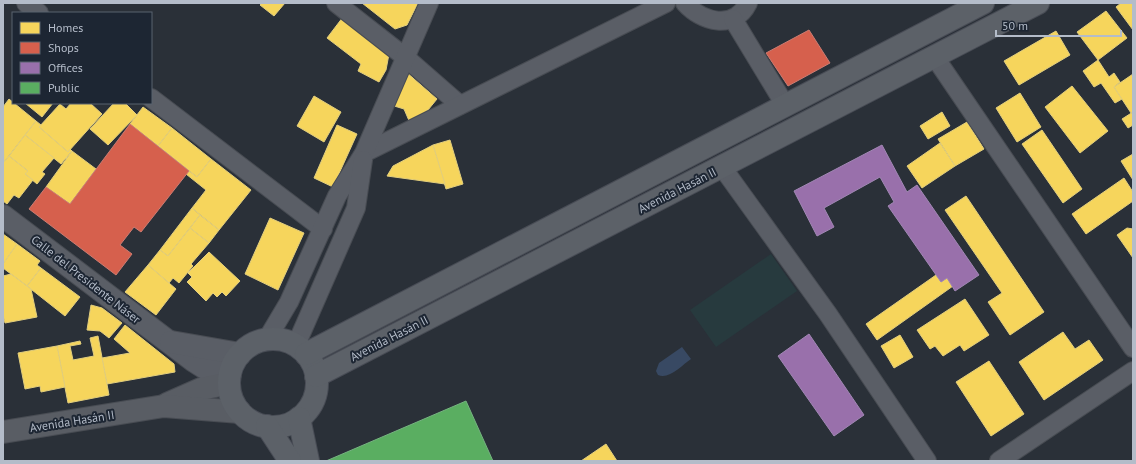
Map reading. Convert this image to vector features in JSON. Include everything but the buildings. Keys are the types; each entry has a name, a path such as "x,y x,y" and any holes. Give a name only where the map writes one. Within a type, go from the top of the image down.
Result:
{"main road":[{"name":"Avenida Hasán II","path":"301,349 710,146 984,3"},
{"name":"Avenida Hasán II","path":"316,376 1038,3"},
{"path":"267,339 277,339 301,349 313,364 317,388 314,399 300,418 290,423 278,426 267,426 257,424 240,412 234,403 230,379 234,363 240,354 248,347 267,339"},
{"name":"Avenida Hasán II","path":"164,406 202,389 230,379"},
{"name":"Avenida Hasán II","path":"3,432 164,406 240,412"},
{"path":"300,418 308,461"},
{"path":"267,426 290,461"}],"street":[{"path":"26,3 38,12"},
{"path":"336,3 405,57 460,105"},
{"path":"267,339 289,302 337,196 364,153 429,3"},
{"path":"364,153 666,3"},
{"path":"685,3 702,17 718,21 733,19 740,15 748,3"},
{"path":"733,19 786,105"},
{"path":"934,56 1133,348"},
{"path":"152,99 323,229"},
{"path":"301,349 356,208 364,153"},
{"path":"722,166 828,314 927,461"},
{"name":"Calle del Presidente Náser","path":"3,216 205,368 230,379"},
{"name":"Calle del Presidente Náser","path":"169,342 240,354"},
{"path":"1000,461 1133,371"}],"green space":[{"path":"771,254 797,291 716,347 690,310"}],"water":[{"path":"682,347 691,359 671,374 662,376 658,375 656,371 659,363"}]}
